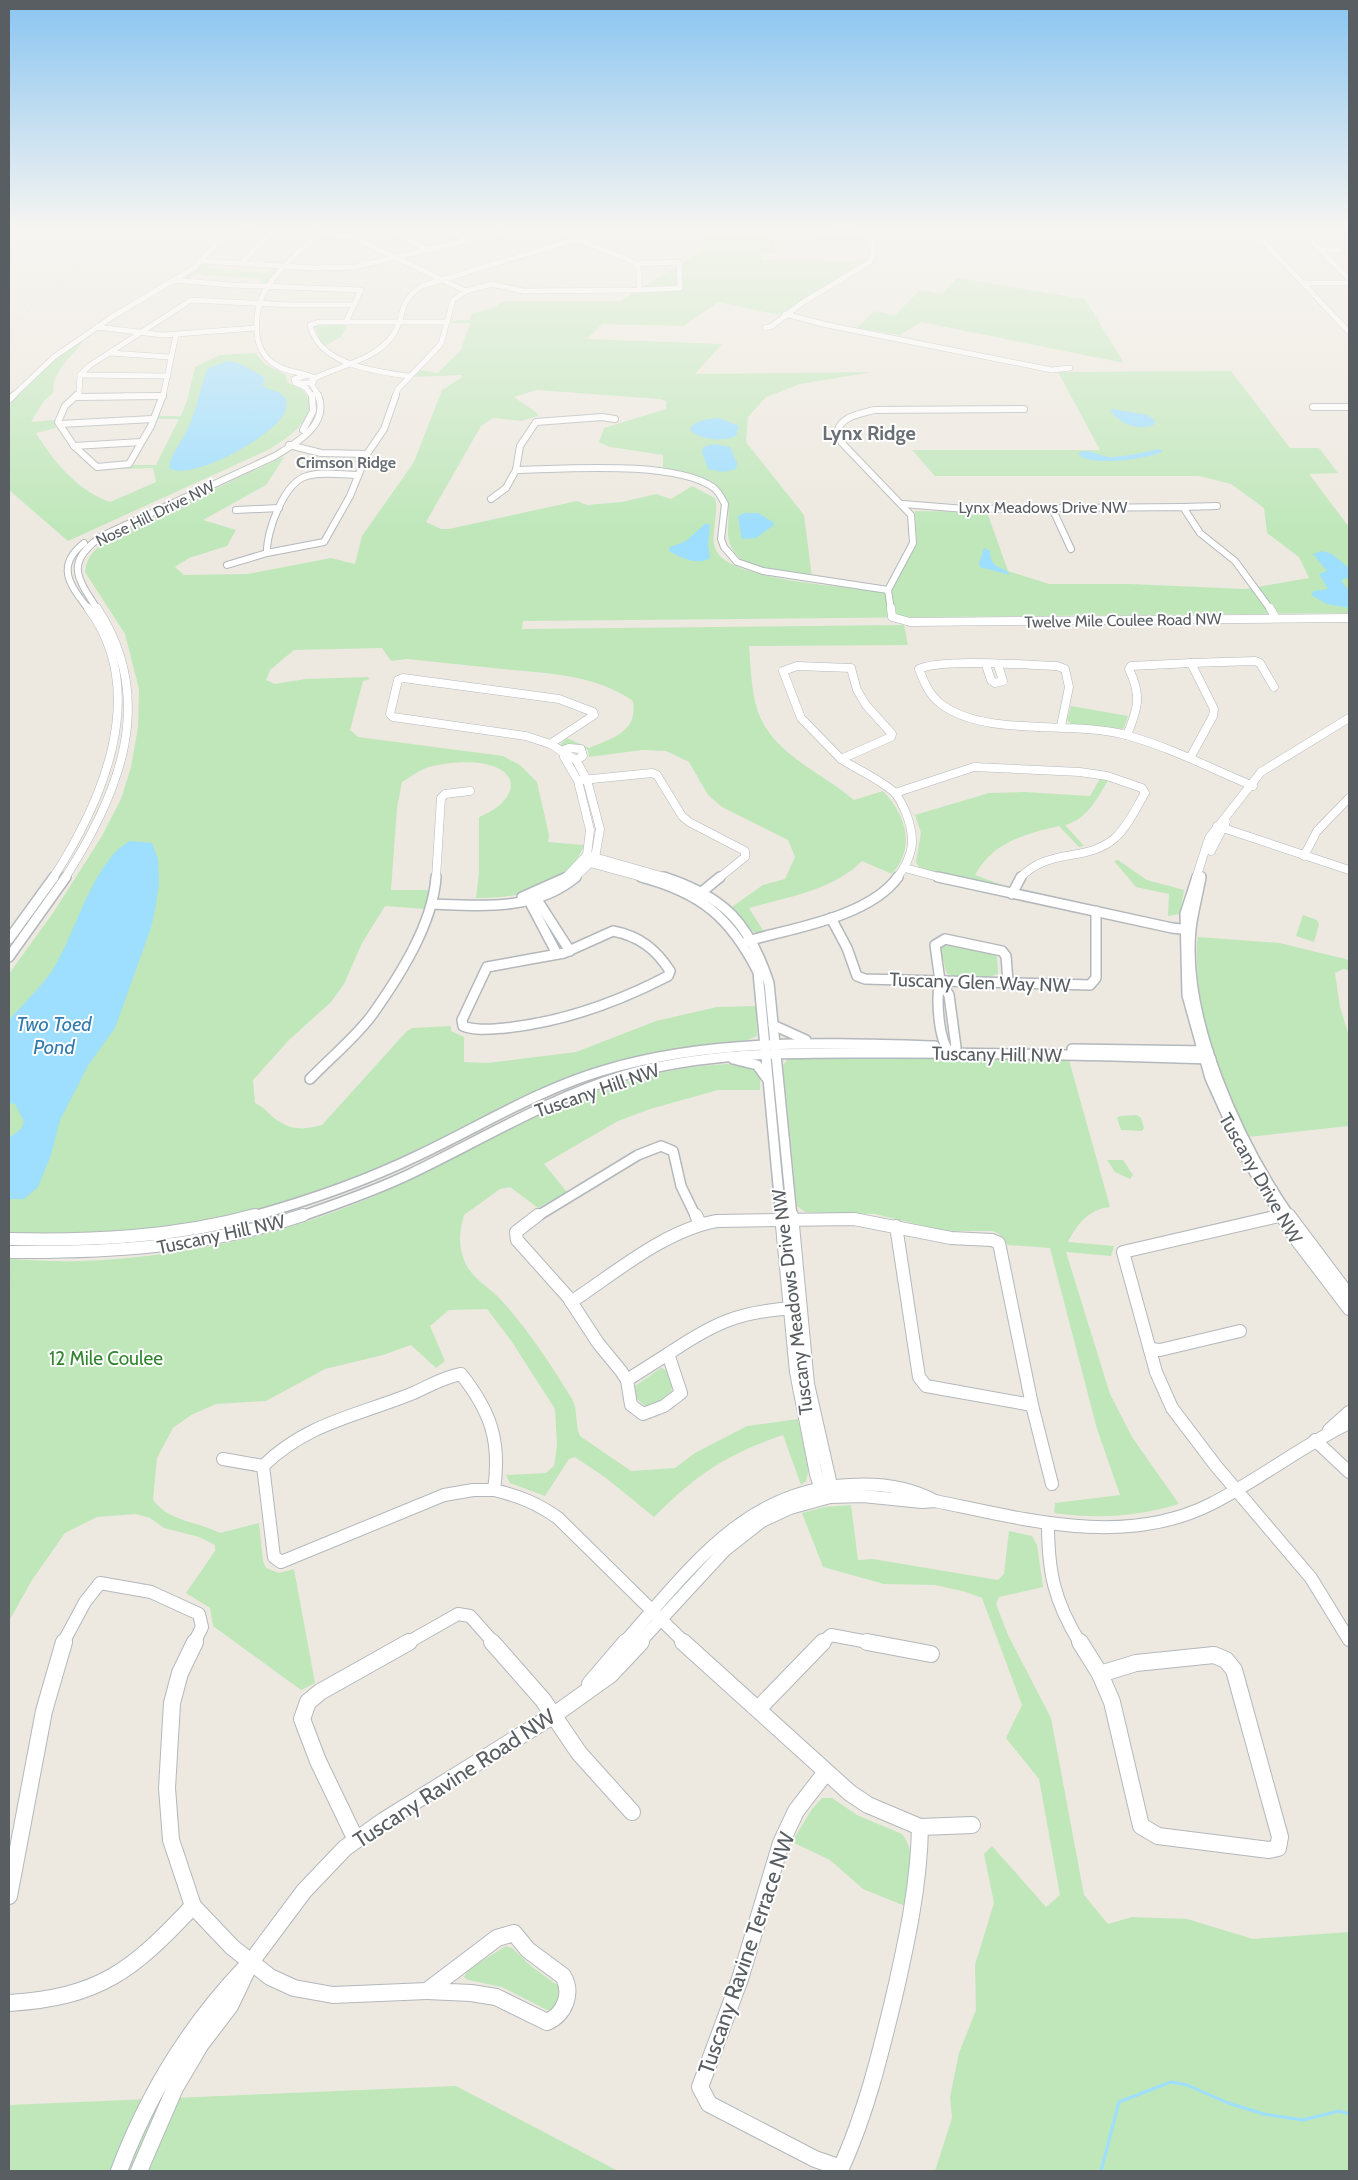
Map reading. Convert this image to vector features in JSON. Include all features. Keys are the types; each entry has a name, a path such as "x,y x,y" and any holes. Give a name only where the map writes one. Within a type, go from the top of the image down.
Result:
{"street":[{"path":"9,400 54,357 95,329"},
{"path":"111,329 176,335 249,329"},
{"path":"148,329 89,366 80,375 80,390 59,416 60,424 74,446 97,467 124,466 129,464 163,396 168,376 169,357 176,335"},
{"path":"257,329 264,354 272,363 290,372 315,380"},
{"path":"309,329 319,347 375,371 408,376"},
{"path":"290,372 293,380 351,362 384,345 396,329"},
{"path":"227,566 267,553 324,542 348,499 367,454 384,429 401,385 408,376 438,350 445,329"},
{"path":"855,329 1052,370 1070,368"},
{"path":"100,352 169,357"},
{"path":"298,384 315,380 327,371"},
{"path":"80,375 168,376"},
{"name":"Nose Hill Drive NW","path":"9,940 56,876 81,832 101,788 115,735 118,700 114,667 107,643 94,617 68,580 67,566 71,556 80,546 97,534 289,445 303,430 314,413 315,404 312,395 306,388 293,380"},
{"name":"Nose Hill Drive NW","path":"9,957 58,890 89,840 108,800 124,747 128,712 125,670 109,624 76,575 79,558 89,546 102,536 289,445 313,428 322,412 323,403 312,385 315,380"},
{"path":"401,385 408,386"},
{"path":"75,397 163,396"},
{"path":"1313,407 1349,407"},
{"path":"516,470 620,473 659,471 699,481 713,488 725,504 721,539 724,547 736,562 763,571 888,590 912,543 911,514 842,442 837,432 839,425 852,416 874,410 1024,409"},
{"path":"491,499 506,488 516,470 520,446 536,422 602,417 615,419"},
{"path":"60,424 153,419"},
{"path":"74,446 141,442"},
{"path":"289,445 321,453 367,454"},
{"path":"267,553 267,537 279,508 303,477 358,475"},
{"name":"Lynx Meadows Drive NW","path":"903,504 964,509 1217,506"},
{"path":"1183,507 1200,533 1235,561 1260,592 1276,618"},
{"path":"236,510 279,508"},
{"path":"1052,508 1071,549"},
{"name":"Twelve Mile Coulee Road NW","path":"888,590 889,609 892,617 910,622 1349,618"},
{"path":"1127,735 1138,704 1139,693 1129,669 1131,666 1255,661 1260,663 1274,688"},
{"path":"1190,758 1213,716 1214,709 1191,663"},
{"path":"1061,726 1063,708 1071,688 1065,669 1057,666 986,665 925,666 919,670 926,690 932,698 958,714 997,724 1061,726 1127,735 1190,758 1251,785"},
{"path":"986,665 991,680 996,684 1003,682 998,665"},
{"path":"749,941 831,918 878,896 893,884 905,868 912,851 912,830 904,808 894,793 841,759 801,718 783,671 797,666 851,668 856,690 864,705 892,734 892,737 841,759"},
{"path":"434,901 498,906 531,898 572,880 589,860 600,829 576,760 550,744 526,736 393,717 390,714 398,680 403,678 544,697 575,704 593,712 594,715 550,744"},
{"name":"Tuscany Drive NW","path":"1349,718 1294,747 1251,785 1220,826 1200,880 1186,928 1187,991 1205,1055 1236,1141 1315,1267 1349,1309"},
{"name":"Tuscany Drive NW","path":"1251,785 1295,752 1349,723"},
{"path":"563,752 564,757 583,780"},
{"path":"894,793 974,767 1080,772 1107,776 1142,788 1145,792 1118,836 1101,847 1049,858 1034,865 1022,873 1012,894"},
{"path":"583,780 652,773 657,775 682,816 689,822 745,851 745,857 699,894"},
{"path":"310,1079 371,1016 404,964 434,901 441,798 445,794 470,791"},
{"path":"1304,856 1308,845 1320,828 1349,798"},
{"path":"1220,826 1349,870"},
{"path":"1101,847 1110,854"},
{"path":"589,860 699,894 749,941 767,973 773,1025 771,1048"},
{"path":"905,868 1012,894 1096,910 1116,917 1186,928"},
{"path":"531,898 570,951"},
{"path":"531,898 557,954"},
{"name":"Tuscany Glen Way NW","path":"831,918 847,948 858,976 865,979 1090,985 1096,978 1096,910"},
{"path":"613,931 623,932 642,940 656,951 670,971 668,976 650,986 577,1015 515,1026 476,1029 463,1026 462,1020 487,967 570,951 613,931"},
{"path":"950,1049 937,994 940,981 935,946 945,939 1002,951 1006,956 1008,982"},
{"path":"749,941 758,972 771,1048"},
{"path":"773,1025 784,1032 814,1043"},
{"name":"Tuscany Hill NW","path":"9,1252 84,1253 140,1250 206,1240 274,1225 331,1207 392,1183 521,1117 572,1094 656,1067 771,1048 814,1043 950,1049"},
{"name":"Tuscany Hill NW","path":"9,1239 82,1240 164,1234 274,1212 330,1194 383,1172 536,1096 603,1070 664,1054 730,1045 771,1048 950,1049 1205,1055"},
{"name":"Tuscany Meadows Drive NW","path":"771,1048 768,1080 786,1220"},
{"name":"Tuscany Meadows Drive NW","path":"771,1048 794,1309 796,1372 827,1489"},
{"path":"719,1056 757,1065 768,1080"},
{"path":"668,1354 681,1387 681,1393 675,1400 654,1411 643,1414 631,1405 627,1380 598,1343 571,1302 517,1240 516,1232 529,1221 638,1155 661,1146 673,1151 681,1186 700,1224"},
{"path":"1284,1215 1123,1252 1157,1374 1172,1407 1186,1428 1235,1489 1314,1582 1336,1615 1349,1640"},
{"name":"Tuscany Drive NW","path":"1284,1215 1349,1295"},
{"path":"571,1302 667,1239 700,1224 738,1220 854,1219 951,1238 992,1240 999,1243 1032,1405 1052,1484"},
{"path":"896,1226 919,1378 926,1386 1032,1405"},
{"path":"627,1380 713,1324 735,1315 758,1310 794,1309"},
{"path":"1150,1350 1160,1350 1240,1330"},
{"path":"263,1466 285,1445 323,1424 411,1394 449,1375 461,1374 473,1388 489,1414 498,1441 498,1469 494,1490"},
{"name":"Tuscany Ravine Road NW","path":"1320,1437 1349,1412"},
{"name":"Tuscany Ravine Road NW","path":"119,2171 144,2109 170,2061 208,2007 251,1962 304,1891 356,1840 382,1821 554,1715 585,1691 610,1675 657,1616 725,1550 749,1530 827,1489 865,1484 923,1493 935,1501 1048,1523 1094,1528 1156,1523 1206,1507 1320,1437 1349,1423"},
{"path":"1320,1437 1349,1472"},
{"path":"223,1459 263,1466"},
{"path":"263,1466 274,1557 281,1562 444,1495 473,1490 494,1490 524,1497 550,1512 657,1616 826,1772 868,1805 920,1827 972,1825"},
{"path":"1048,1523 1048,1558 1055,1594 1071,1628 1100,1674 1112,1702 1141,1826 1158,1836 1269,1850 1278,1848 1280,1837 1234,1670 1226,1660 1214,1654 1136,1663 1100,1674"},
{"path":"9,1896 52,1671 72,1625 88,1596 100,1583 128,1585 150,1590 199,1614 202,1628 180,1672 172,1703 167,1788 171,1840 193,1906 232,1947 251,1962 282,1983 319,1994 427,1991 472,1993 496,1997 547,2022 560,2014 568,1991 567,1982 563,1976 528,1950 514,1934 497,1938 427,1991"},
{"path":"356,1840 318,1761 302,1719 308,1702 320,1692 458,1614 470,1616 554,1715 579,1753 632,1812"},
{"path":"758,1709 815,1649 831,1635 931,1654"},
{"name":"Tuscany Ravine Terrace NW","path":"826,1772 796,1811 781,1843 740,1980 700,2087 709,2104 815,2159 841,2168 853,2145 883,2041 914,1908 920,1827"},
{"path":"9,2003 53,2000 70,1996 104,1983 147,1953 193,1906"},
{"name":"Tuscany Ravine Road NW","path":"139,2171 152,2137 175,2088 201,2044 230,2006 251,1962"}],"green space":[{"path":"315,329 345,329 341,337 323,347"},
{"path":"468,329 597,329 587,339 722,344 695,374 874,372 800,384 766,397 748,417 746,442 804,515 812,577 771,571 745,562 736,554 730,543 728,508 723,496 712,487 663,472 663,455 610,447 599,442 604,428 666,409 666,401 660,399 537,390 514,397 537,413 538,416 521,421 493,418 481,426 426,522 441,529 449,529 577,501 587,505 622,502 656,494 671,499 692,486 715,498 715,546 717,552 728,562 746,570 797,581 890,592 917,544 915,511 987,512 1008,571 1049,584 1129,584 1246,589 1309,578 1299,557 1267,533 1264,508 1231,484 1199,476 935,476 912,450 1100,450 1058,372 1231,371 1290,448 1319,448 1338,473 1309,474 1349,527 1349,613 523,621 522,629 904,625 908,645 749,646 754,696 758,712 765,727 775,740 800,762 854,800 883,791 891,800 902,821 906,842 904,853 892,874 862,861 837,879 809,892 749,908 764,932 753,932 729,909 763,885 785,879 795,857 788,840 722,807 708,795 689,762 666,751 642,750 589,757 588,750 582,746 563,748 560,745 567,738 589,748 615,737 628,727 634,712 633,701 619,692 588,681 554,674 407,659 391,661 382,648 294,650 270,670 266,680 275,684 305,679 368,677 370,679 363,681 350,730 358,737 503,756 520,765 537,782 549,835 548,842 584,845 577,860 554,881 524,893 492,898 476,898 479,873 479,817 492,811 508,796 511,787 510,779 504,772 495,767 480,763 460,762 426,768 402,782 397,808 391,890 430,890 425,909 385,906 362,943 344,984 331,1002 289,1040 253,1080 255,1103 277,1120 290,1127 306,1128 322,1125 406,1032 412,1028 451,1026 451,1031 464,1037 464,1062 487,1063 576,1052 656,1021 717,1007 756,1006 757,1036 745,1041 650,1053 569,1079 493,1112 414,1153 361,1177 298,1200 217,1221 119,1234 9,1235 9,974 55,910 102,836 121,799 131,767 138,727 139,689 125,634 85,572 88,560 98,547 112,537 285,456 266,485 203,520 236,530 227,546 189,558 175,567 184,575 248,574 331,558 355,564 362,536 414,462 442,390 461,378 462,375 412,377 419,370 438,373 461,350"},
{"path":"862,329 910,329 900,335"},
{"path":"954,329 1103,329 1124,363"},
{"path":"80,342 83,342 59,372 53,393 43,402 31,422 54,420 56,428 36,433 43,444 58,464 77,483 87,491 110,502 156,482 153,468 120,469 134,465 156,465 179,419 157,419 159,416 181,416 188,397 195,367 220,355 255,353 266,365 285,374 288,383 305,393 309,402 309,410 306,418 293,433 270,449 68,541 9,490 9,404 53,361"},
{"path":"1071,706 1128,716 1124,728 1120,730 1071,724 1067,720"},
{"path":"1101,777 1109,779 1091,807 1080,818 1065,825 1084,846 1079,847 1059,826 1034,832 1011,841 991,855 975,875 1005,886 939,874 919,867 916,862 921,833 915,815 989,793 1024,792 1090,796"},
{"path":"1118,860 1147,880 1184,890 1180,914 1168,916 1169,894 1136,887 1114,861"},
{"path":"1303,915 1317,920 1319,924 1314,942 1296,936"},
{"path":"1198,937 1280,943 1349,960 1349,970 1343,969 1335,973 1340,1007 1349,1036 1349,1126 1248,1137 1221,1075 1207,1031 1199,987"},
{"path":"950,945 995,955 997,957 998,974 973,978 947,974 940,949 942,946"},
{"path":"790,1057 1069,1060 1110,1207 1096,1211 1084,1219 1075,1229 1068,1242 1114,1246 1111,1256 1066,1252 1110,1394 1132,1437 1179,1504 1147,1512 1117,1516 1054,1513 1055,1503 1120,1495 1097,1429 1050,1248 1008,1245 999,1234 993,1231 945,1231 875,1214 805,1212 797,1206 783,1065"},
{"name":"12 Mile Coulee","path":"728,1064 748,1066 760,1074 760,1090 718,1090 650,1109 618,1121 544,1164 567,1192 538,1208 510,1187 500,1189 464,1215 460,1246 470,1271 480,1282 498,1296 513,1313 540,1349 572,1399 580,1436 631,1471 675,1468 695,1453 747,1426 798,1419 809,1469 806,1481 801,1485 783,1435 744,1450 713,1467 698,1477 654,1517 606,1478 575,1457 569,1459 545,1496 510,1483 506,1475 546,1473 554,1466 557,1446 555,1409 512,1342 487,1309 449,1310 430,1326 445,1361 436,1368 411,1345 383,1355 325,1369 266,1401 216,1404 191,1415 173,1428 157,1458 153,1500 167,1513 220,1533 259,1523 263,1561 266,1568 279,1573 294,1569 315,1683 301,1690 213,1626 210,1608 186,1593 215,1551 215,1545 199,1537 164,1528 150,1518 136,1514 97,1517 65,1533 32,1580 9,1621 9,1259 72,1261 119,1259 195,1249 270,1232 307,1221 379,1194 547,1112 589,1094 633,1080 679,1069"},
{"path":"1137,1115 1141,1118 1144,1128 1142,1131 1121,1130 1117,1118 1120,1116"},
{"path":"1107,1160 1123,1160 1133,1175 1130,1179 1115,1172"},
{"path":"661,1368 667,1371 671,1377 671,1392 654,1405 645,1406 636,1398 635,1386"},
{"path":"851,1505 858,1560 873,1559 998,1580 1004,1574 1009,1531 1032,1536 1037,1545 1043,1587 999,1597 996,1604 1008,1635 1051,1718 1084,1895 1108,1924 1132,1917 1187,1919 1253,1939 1349,1932 1349,2171 935,2171 952,2118 950,2097 959,2053 976,2010 975,1965 994,1903 984,1854 992,1846 1046,1907 1060,1895 1039,1779 1006,1738 1022,1705 982,1598 966,1592 935,1585 884,1584 823,1567 802,1513 825,1507"},
{"path":"822,1798 832,1798 857,1815 902,1834 910,1850 911,1859 910,1879 905,1906 863,1889 830,1860 792,1842 812,1809"},
{"path":"506,1946 512,1948 532,1967 560,1987 560,1994 551,2012 502,1987 468,1980 464,1977 468,1970"},
{"path":"456,2086 618,2171 9,2171 9,2105"}],"water":[{"path":"228,361 241,364 265,378 264,387 280,393 286,399 284,414 264,434 232,454 197,468 182,471 170,469 172,456 189,426 208,368"},
{"path":"1113,409 1147,415 1156,421 1154,425 1147,427 1135,427 1124,423 1115,416 1110,411"},
{"path":"719,418 739,426 736,436 725,439 712,439 700,436 690,430 698,422"},
{"path":"714,444 730,447 737,463 736,469 723,472 708,469 702,452 703,447"},
{"path":"1158,449 1163,451 1146,457 1119,461 1093,460 1083,458 1078,453 1087,451 1111,457"},
{"path":"743,513 758,513 773,522 774,525 756,538 742,539 738,517"},
{"path":"706,523 710,525 708,544 710,558 695,561 669,551 670,547 686,541"},
{"path":"984,548 990,551 992,562 1010,575 980,567 979,563"},
{"path":"1322,551 1332,554 1349,568 1349,578 1343,579 1342,582 1349,591 1349,608 1327,604 1311,595 1314,591 1328,589 1319,574 1327,571 1313,554"},
{"name":"Two Toed Pond","path":"130,841 152,843 158,859 159,883 151,928 115,1028 89,1064 60,1120 51,1155 38,1187 24,1199 9,1199 9,1138 21,1129 24,1122 15,1104 9,1103 9,1020 52,971 105,864"}],"waterway":[{"path":"9,1272 9,1280"},
{"path":"1101,2171 1119,2102 1171,2082 1187,2085 1228,2103 1264,2114 1303,2120 1339,2111 1349,2114"}],"railway":[{"path":"9,334 13,329"}],"district":[{"name":"Lynx Ridge","path":"869,433"},
{"name":"Crimson Ridge","path":"346,462"}]}
